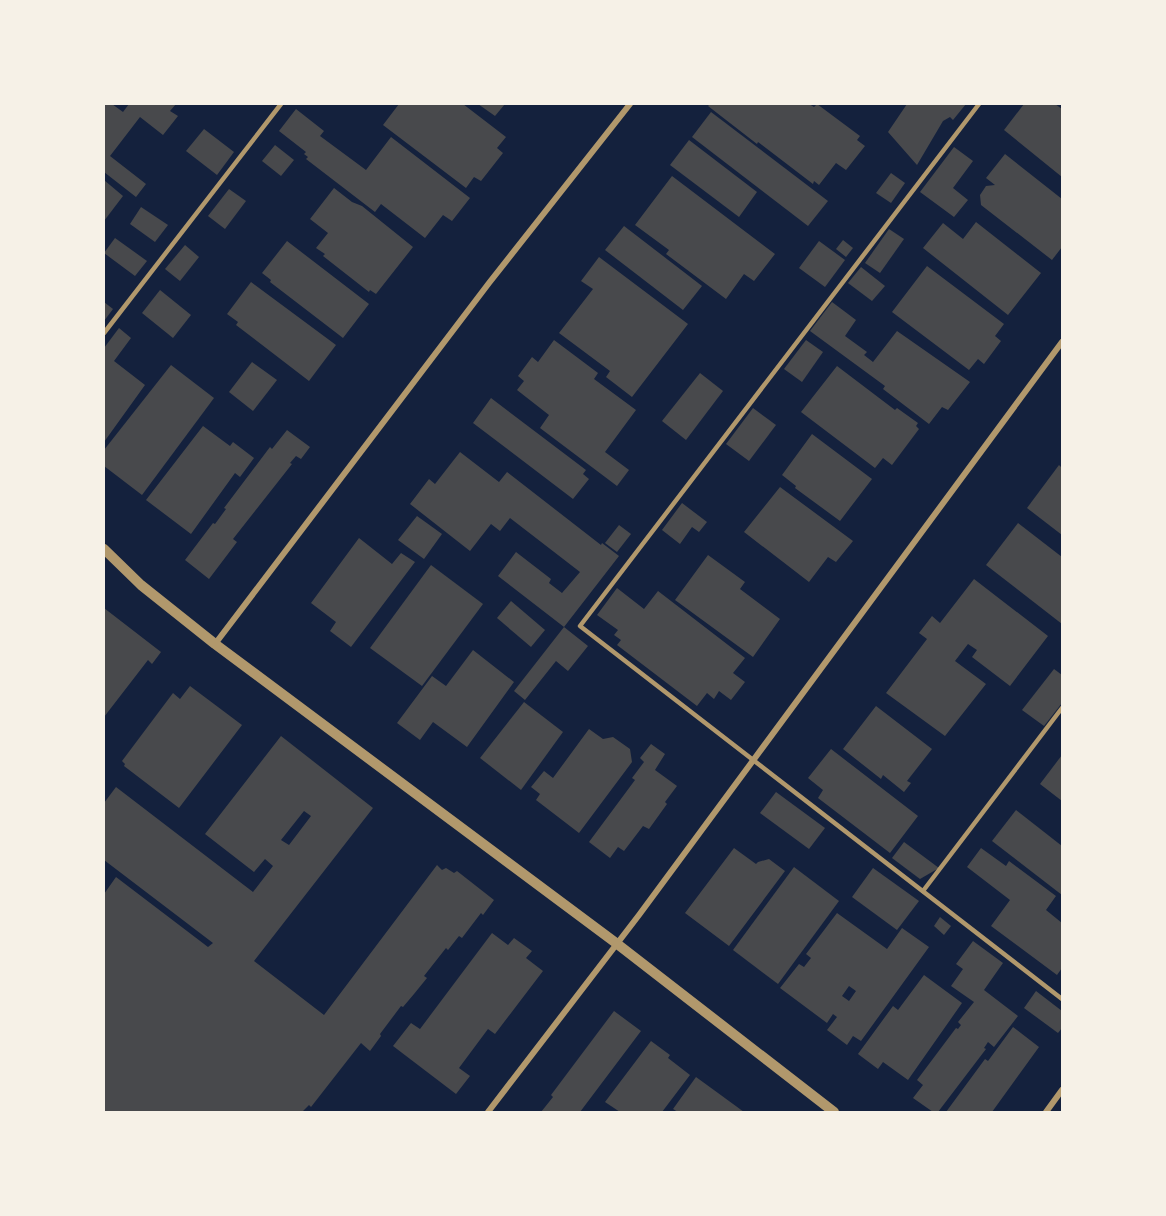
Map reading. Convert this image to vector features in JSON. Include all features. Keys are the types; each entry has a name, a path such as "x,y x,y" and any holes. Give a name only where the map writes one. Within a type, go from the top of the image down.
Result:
{"street":[{"path":"215,644 489,283 630,104"},
{"path":"488,1113 1062,342"},
{"path":"104,549 141,585 215,644 616,943 834,1113"},
{"path":"1046,1113 1062,1090"}],"lane":[{"path":"104,333 281,104"},
{"path":"979,104 580,627 1062,999"},
{"path":"923,891 1062,708"}],"building":[{"path":"104,104 112,104 123,112 129,104 176,104 170,111 178,116 163,135 140,117 110,156 146,184 136,197 104,172"},
{"path":"399,104 463,104 506,137 497,148 503,153 481,181 474,177 466,188 383,125"},
{"path":"478,104 505,104 495,116"},
{"path":"710,104 809,104 814,107 817,104 860,136 857,140 865,146 846,170 836,163 819,185 814,181 813,184 708,106"},
{"path":"907,104 966,104 953,120 950,117 943,121 917,165 888,132"},
{"path":"1024,104 1055,104 1062,109 1062,177 1004,130"},
{"path":"296,109 324,131 320,136 366,170 391,137 470,198 452,221 443,215 425,238 381,204 375,212 306,159 308,157 304,154 306,152 279,131"},
{"path":"711,112 828,201 808,226 692,137"},
{"path":"204,129 234,152 217,175 186,151"},
{"path":"689,140 757,192 739,217 670,165"},
{"path":"275,145 294,160 281,176 262,161"},
{"path":"954,147 973,161 953,188 968,200 954,217 920,192"},
{"path":"1005,154 1062,199 1062,247 1052,260 981,205 980,195 986,186 995,185 986,178"},
{"path":"891,173 905,183 891,203 876,193"},
{"path":"672,176 775,254 754,281 744,274 726,299 666,254 669,250 635,225"},
{"path":"104,180 123,196 104,221"},
{"path":"334,188 352,202 362,206 413,247 376,294 370,290 369,292 316,248 328,233 310,219"},
{"path":"229,189 246,201 225,229 208,216"},
{"path":"141,207 168,225 155,242 130,224"},
{"path":"976,222 1041,273 1008,315 923,248 943,223 963,239"},
{"path":"624,226 702,286 683,310 605,250"},
{"path":"889,229 904,239 880,273 865,263"},
{"path":"115,238 147,261 135,276 104,253"},
{"path":"843,240 853,248 846,257 836,249"},
{"path":"287,241 369,304 343,338 270,282 271,280 262,273"},
{"path":"819,241 845,260 825,287 799,268"},
{"path":"185,245 199,257 180,281 165,269"},
{"path":"599,257 688,324 632,397 606,377 610,371 559,333 593,289 581,281"},
{"path":"927,266 1004,324 995,336 1001,341 984,364 978,359 969,370 892,312"},
{"path":"861,267 885,286 872,301 848,283"},
{"path":"251,282 336,345 309,381 236,325 238,322 227,314"},
{"path":"160,290 191,315 173,338 142,313"},
{"path":"104,302 113,309 104,321"},
{"path":"832,302 856,320 845,336 867,352 864,355 873,362 897,331 970,382 948,410 942,407 929,424 883,389 885,386 810,331"},
{"path":"119,328 131,338 114,361 145,385 104,442 104,348"},
{"path":"554,340 598,373 594,379 636,410 605,452 629,470 617,486 540,428 549,415 517,390 524,381 518,376 532,357 538,362"},
{"path":"806,340 823,352 802,382 784,369"},
{"path":"252,362 277,380 253,411 229,392"},
{"path":"171,365 214,398 142,495 104,466 104,450"},
{"path":"837,366 895,410 897,408 918,423 916,426 919,429 892,465 883,458 875,468 801,412"},
{"path":"700,373 723,391 686,440 662,421"},
{"path":"491,398 586,470 583,474 589,479 573,499 473,423"},
{"path":"753,408 776,425 749,461 726,444"},
{"path":"203,426 230,446 233,442 254,458 240,477 235,473 191,534 146,500"},
{"path":"287,430 310,447 301,459 296,456 290,463 292,464 233,539 237,542 209,579 185,560 213,523 215,524 226,509 224,508 270,447 272,449"},
{"path":"812,434 872,479 840,521 795,488 796,486 782,475"},
{"path":"460,452 499,482 507,472 601,545 602,543 619,556 564,627 498,576 516,552 551,579 549,583 562,593 580,572 510,518 500,531 491,524 470,551 410,504 429,479 435,484"},
{"path":"1059,465 1062,468 1062,535 1027,508"},
{"path":"780,487 853,541 836,562 828,557 809,582 744,532"},
{"path":"682,503 707,522 699,532 692,527 680,544 662,530"},
{"path":"417,516 442,534 424,559 398,540"},
{"path":"1018,523 1062,557 1062,624 986,565"},
{"path":"619,525 631,534 617,552 605,543"},
{"path":"359,538 392,564 401,553 415,562 351,647 330,631 336,622 311,603"},
{"path":"708,555 745,582 740,589 780,619 753,657 675,600"},
{"path":"431,565 483,604 422,686 370,648"},
{"path":"974,579 1048,636 1010,686 972,657 977,650 968,644 955,661 986,684 945,736 886,693 927,639 919,633 932,616 940,623"},
{"path":"617,588 644,609 658,591 745,658 733,673 745,682 731,700 719,691 714,699 707,693 697,706 617,645 621,640 614,635 618,630 597,615"},
{"path":"511,601 545,630 531,647 497,618"},
{"path":"104,608 161,652 152,664 148,660 104,717"},
{"path":"564,627 588,646 568,671 556,661 525,700 514,691"},
{"path":"473,650 514,682 467,747 433,722 420,740 397,723 432,676 446,686"},
{"path":"1054,669 1062,675 1062,703 1044,726 1022,710"},
{"path":"190,686 242,725 179,808 124,766 122,761 173,693 180,699"},
{"path":"524,702 563,732 521,790 480,758"},
{"path":"876,706 932,749 907,781 911,783 904,792 883,775 881,779 843,749"},
{"path":"589,729 603,739 613,737 630,749 632,762 579,833 536,800 540,794 531,787 544,771 553,778"},
{"path":"281,736 373,808 254,961 324,1015 437,865 442,870 446,868 454,873 457,871 494,900 462,938 459,936 448,950 446,948 424,976 427,978 403,1007 401,1006 370,1051 361,1043 311,1107 309,1105 302,1112 104,1112 104,894 116,877 208,947 213,943 104,860 104,803 116,787 253,892 273,866 265,859 254,872 205,834","holes":["304,811 311,816 289,845 281,840"]},
{"path":"651,744 665,754 655,770 677,786 649,829 643,826 624,851 618,847 610,858 589,842 635,780 632,778 644,762 640,758"},
{"path":"831,749 918,816 890,853 818,798 823,790 808,778"},
{"path":"1062,755 1062,801 1040,784"},
{"path":"776,792 825,828 809,849 760,813"},
{"path":"1016,810 1062,846 1062,895 992,841"},
{"path":"904,842 939,868 920,879 892,858"},
{"path":"734,848 756,864 769,859 785,871 729,946 685,913"},
{"path":"981,848 1006,866 1009,861 1056,896 1046,910 1062,923 1062,968 1057,975 991,926 1010,900 967,867"},
{"path":"794,867 839,901 778,984 733,950"},
{"path":"873,868 919,901 897,930 852,897"},
{"path":"837,913 887,949 902,928 929,947 861,1041 853,1036 847,1045 827,1030 837,1017 833,1014 827,1023 780,988 799,964 804,967 811,958 806,954","holes":["849,986 856,991 849,1001 842,996"]},
{"path":"940,917 951,926 944,935 934,926"},
{"path":"492,933 508,945 514,938 532,951 526,958 543,971 495,1034 488,1029 459,1068 470,1076 456,1094 393,1046 411,1023 420,1029"},
{"path":"973,941 1003,963 984,990 1018,1016 994,1047 988,1042 984,1048 986,1049 938,1112 933,1112 913,1098 923,1085 917,1080 956,1028 958,1029 961,1025 958,1022 974,1002 951,986 963,969 956,964"},
{"path":"924,975 962,1003 908,1080 883,1062 878,1069 858,1054 893,1006 898,1010"},
{"path":"1036,991 1062,1011 1062,1028 1058,1033 1024,1008"},
{"path":"614,1011 641,1031 580,1112 541,1112 553,1097 551,1095"},
{"path":"1013,1027 1039,1047 992,1112 946,1112 985,1059 988,1061"},
{"path":"651,1041 670,1055 668,1058 690,1075 662,1112 620,1112 605,1102"},
{"path":"696,1077 744,1112 678,1112 673,1109"}]}
